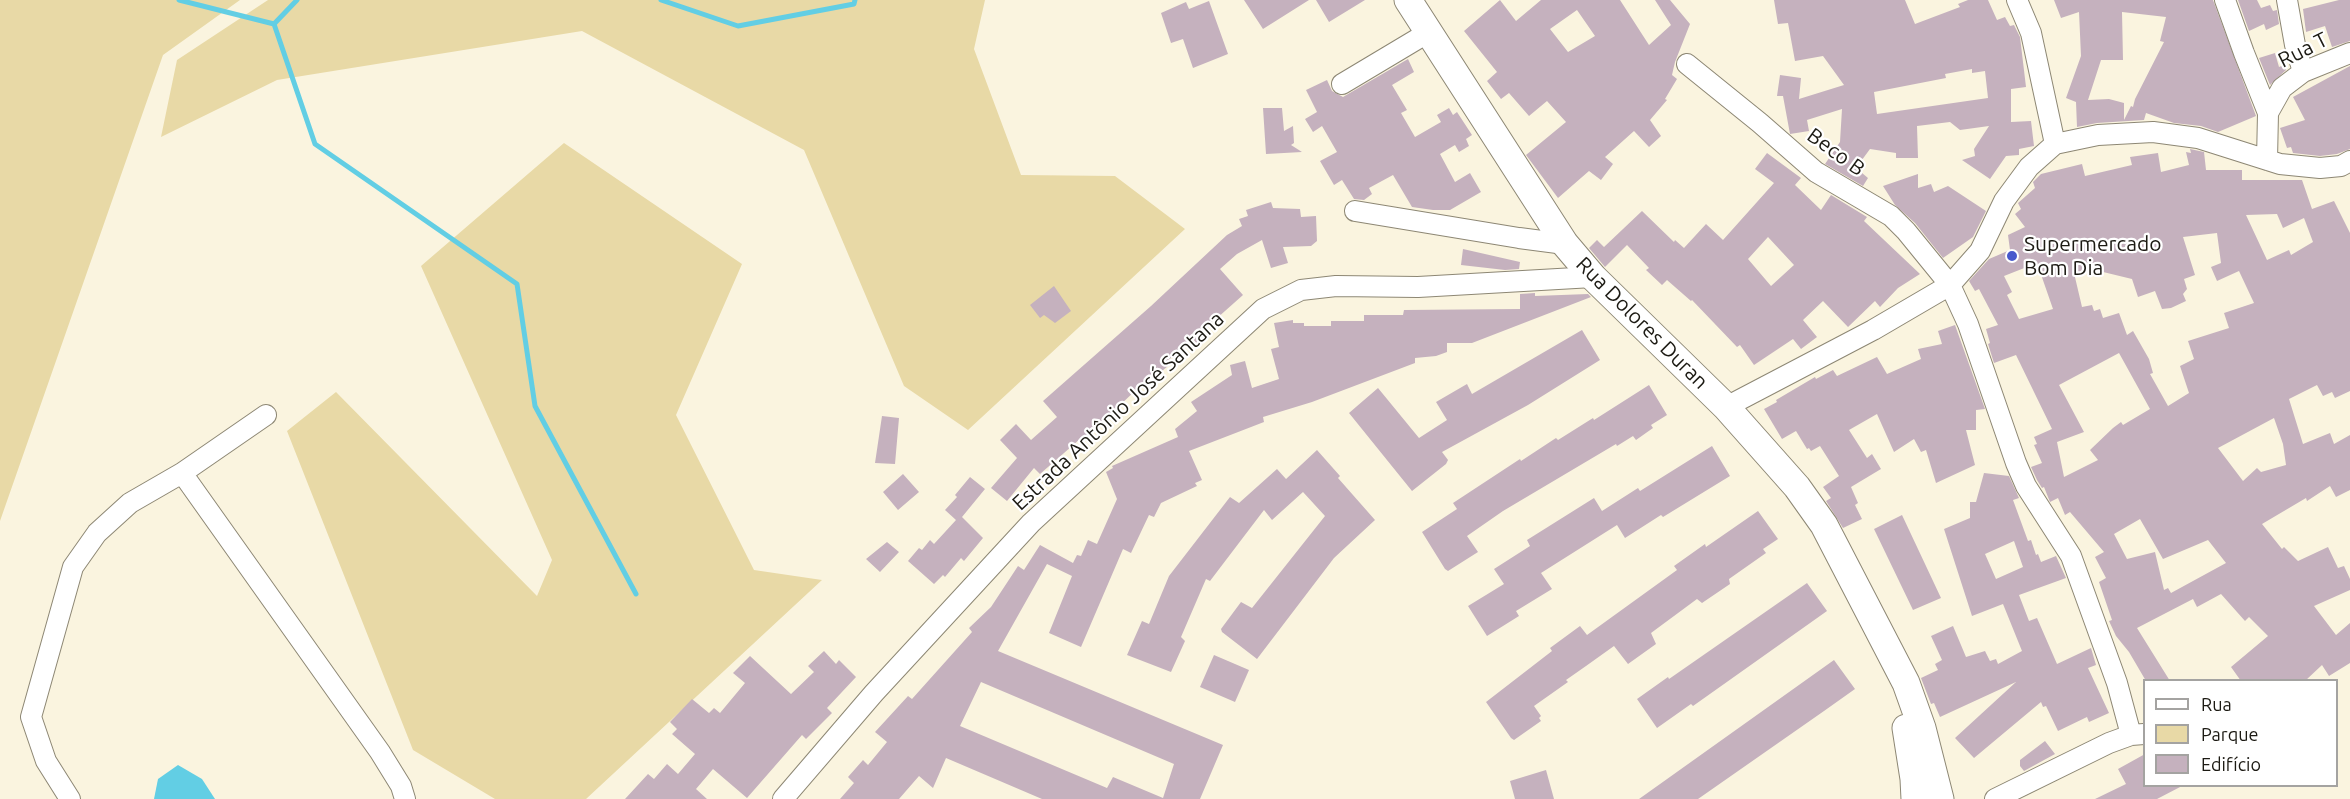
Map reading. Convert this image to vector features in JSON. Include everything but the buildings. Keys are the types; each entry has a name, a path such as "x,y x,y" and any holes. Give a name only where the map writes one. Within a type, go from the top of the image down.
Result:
{"street":[{"name":"Rua Dolores Duran","path":"1408,0 1565,244 1593,277 1726,407 1797,487 1824,525 1906,683 1922,728 1940,799"},
{"path":"2017,0 2031,33 2055,144"},
{"path":"2226,0 2268,113"},
{"path":"2287,0 2295,45 2303,72"},
{"path":"1342,84 1429,32"},
{"name":"Rua T","path":"2267,160 2268,113 2282,88 2303,72 2350,53"},
{"name":"Beco B","path":"1687,64 1816,172 1891,216 1912,237 1950,285 1968,324 2023,478 2071,556 2138,734"},
{"path":"1726,407 1873,330 1950,285 1980,251 2004,201 2029,167 2055,144 2098,135 2153,132 2198,138 2280,164 2347,170"},
{"path":"1355,211 1565,244"},
{"name":"Estrada Antônio José Santana","path":"783,799 874,693 1031,523 1263,309 1301,290 1335,286 1418,287 1593,277"},
{"path":"70,799 46,761 31,717 73,567 97,533 130,503 182,473 266,415"},
{"path":"182,473 381,752 401,786 405,799"},
{"name":"Rua Dolores Duran","path":"1883,640 1904,714 1915,799"},
{"path":"1995,799 2138,734"}],"green space":[{"path":"0,0 240,0 163,55 0,521"},
{"path":"268,0 985,0 974,49 1021,175 1115,176 1185,229 968,430 904,386 804,150 582,31 277,80 161,137 177,60"},
{"path":"564,143 742,264 676,415 754,570 822,580 586,799 495,799 413,750 287,431 336,392 537,596 552,560 421,266"}],"water":[{"path":"178,765 202,779 215,799 154,799 158,779"}],"waterway":[{"path":"179,0 274,24 297,0"},
{"path":"661,0 738,26 854,4 855,0"},
{"path":"274,24 315,144 517,284 535,406 636,594"}],"place":[{"name":"Supermercado Bom Dia","path":"2012,256"}]}
